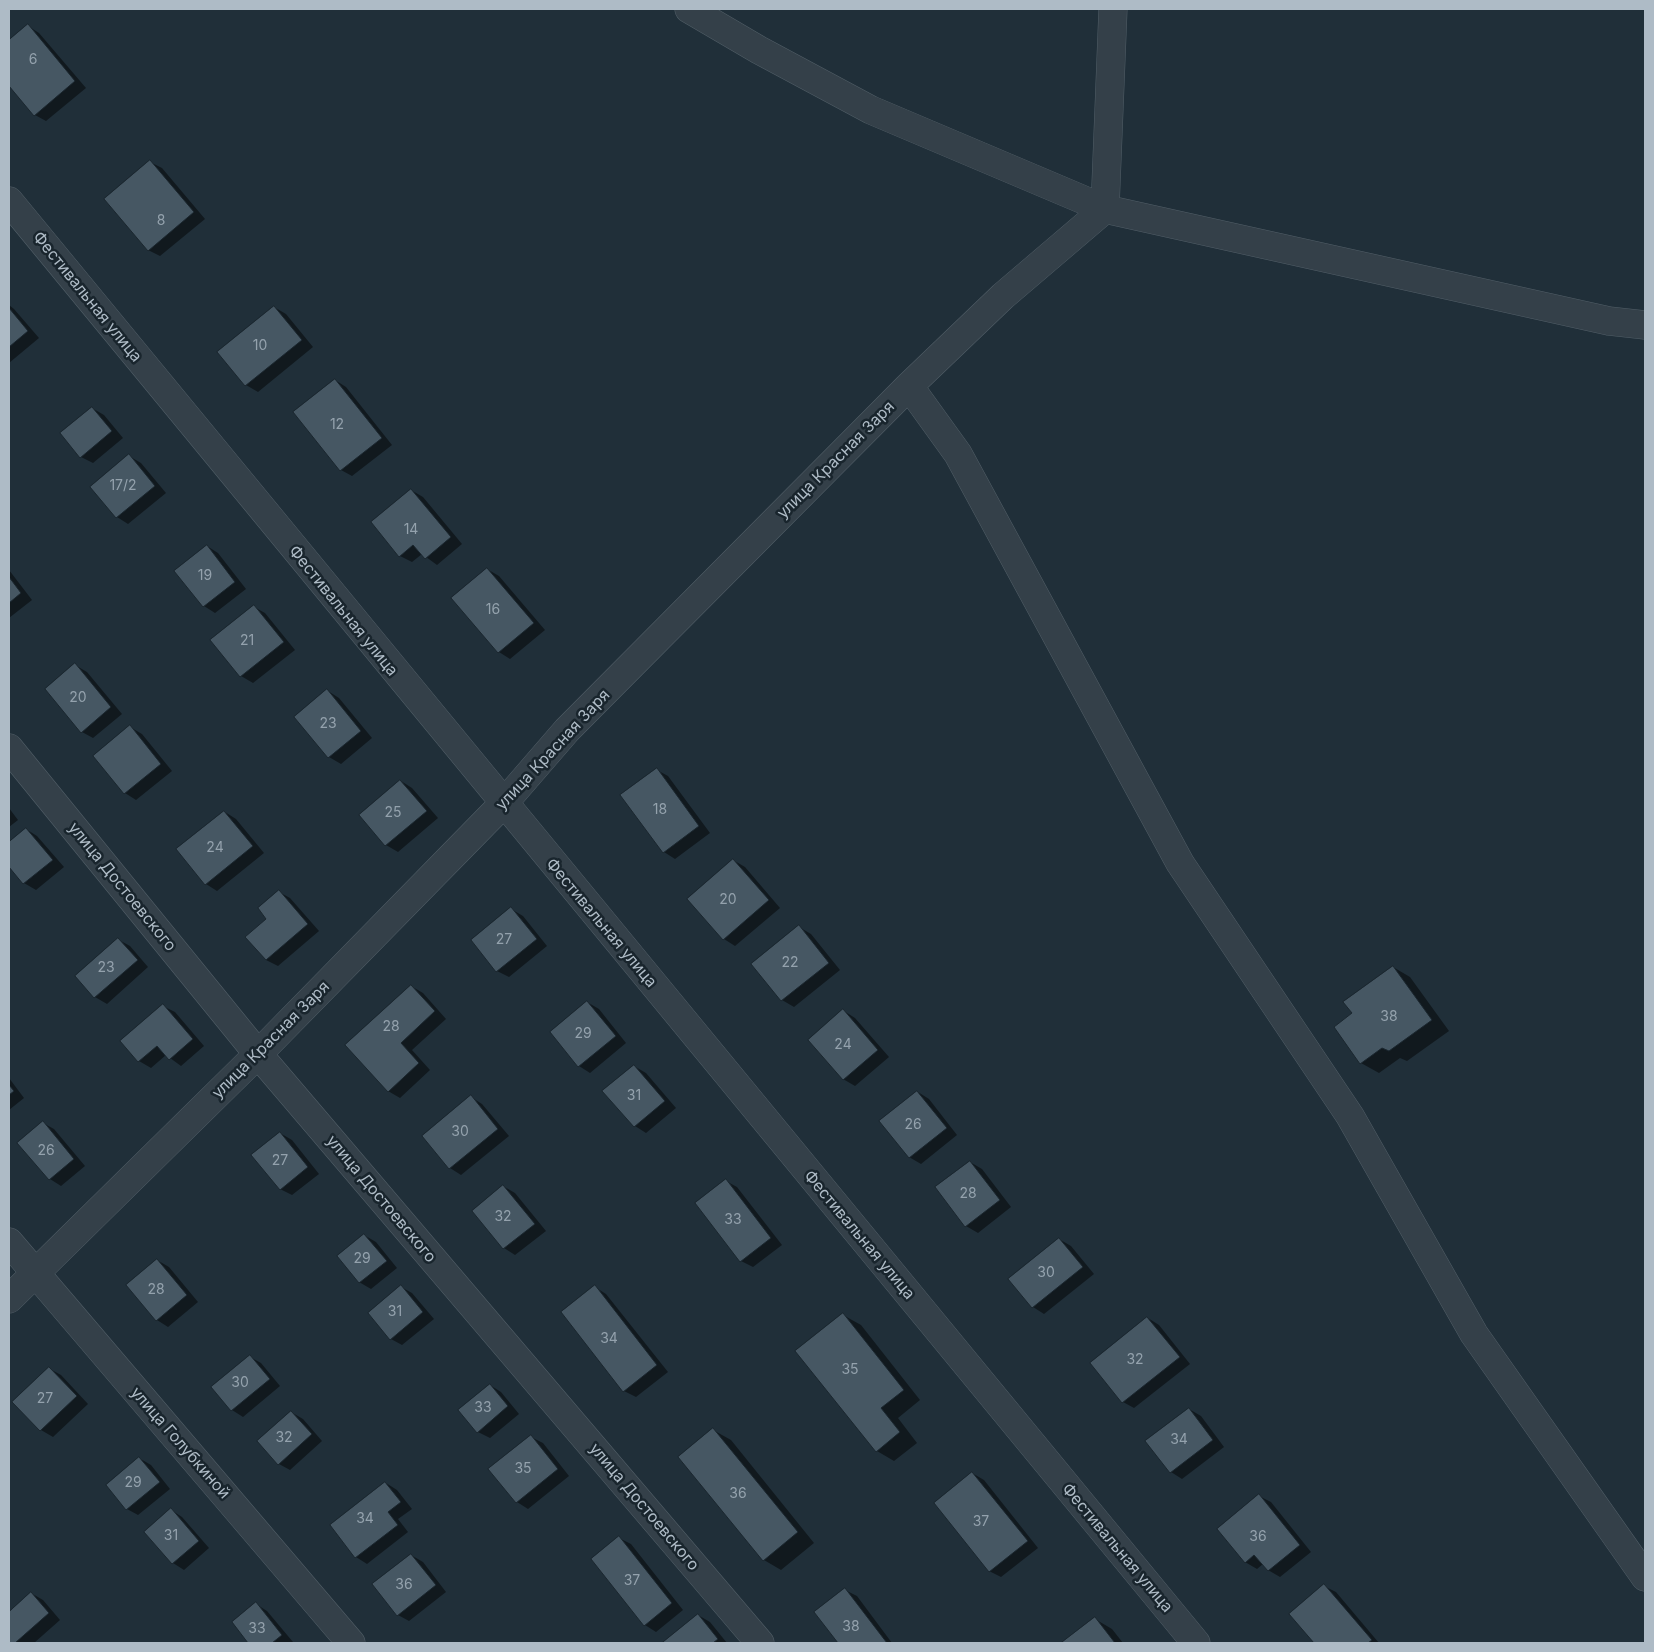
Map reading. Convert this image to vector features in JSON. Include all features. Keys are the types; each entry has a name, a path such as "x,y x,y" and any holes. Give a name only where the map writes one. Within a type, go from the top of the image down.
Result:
{"street":[{"path":"689,9 758,50 871,110 1105,209 1608,321 1645,325"},
{"path":"1105,209 1113,9"},
{"name":"Фестивальная улица","path":"9,201 503,804 1196,1643"},
{"name":"улица Красная Заря","path":"9,1299 258,1054 503,804 567,730 909,386 1003,296 1105,209"},
{"path":"909,386 958,454 1180,863 1350,1116 1474,1334 1645,1577"},
{"name":"улица Достоевского","path":"9,748 258,1054 760,1643"},
{"name":"улица Голубкиной","path":"9,1242 351,1643"}],"building":[{"path":"28,24 75,81 34,116 9,86 9,40"},
{"path":"150,160 194,212 148,251 104,199"},
{"path":"274,306 302,340 245,386 217,352"},
{"path":"9,308 28,331 9,347"},
{"path":"335,379 382,438 340,471 293,412"},
{"path":"92,407 112,431 80,458 60,433"},
{"path":"129,454 155,486 116,518 90,487"},
{"path":"411,489 451,537 425,559 413,545 399,557 371,522"},
{"path":"207,545 235,582 203,607 174,571"},
{"path":"487,568 534,623 498,653 451,598"},
{"path":"9,577 21,593 9,603"},
{"path":"254,605 284,642 240,677 210,640"},
{"path":"75,663 111,707 81,733 45,689"},
{"path":"327,689 361,731 328,758 294,717"},
{"path":"130,725 161,764 124,794 93,756"},
{"path":"657,768 699,826 663,853 620,795"},
{"path":"400,780 427,811 385,846 359,815"},
{"path":"224,811 253,846 205,885 176,849"},
{"path":"26,828 53,860 23,884 9,867 9,842"},
{"path":"733,859 769,900 723,940 687,899"},
{"path":"279,890 308,924 266,960 245,937 266,919 258,908"},
{"path":"511,907 537,939 496,972 471,940"},
{"path":"799,925 829,963 781,1001 751,964"},
{"path":"118,938 138,960 94,998 75,976"},
{"path":"1393,966 1432,1020 1389,1051 1382,1048 1360,1064 1334,1027 1352,1013 1343,1002"},
{"path":"411,985 435,1011 401,1043 419,1063 388,1092 345,1045"},
{"path":"587,1001 616,1036 578,1067 550,1032"},
{"path":"163,1004 193,1039 169,1060 157,1046 138,1062 120,1041"},
{"path":"843,1009 878,1050 843,1080 808,1040"},
{"path":"634,1065 665,1101 634,1127 602,1091"},
{"path":"9,1085 14,1091 9,1095"},
{"path":"917,1091 947,1128 909,1158 879,1121"},
{"path":"471,1095 498,1129 449,1169 422,1136"},
{"path":"43,1121 74,1159 49,1180 17,1143"},
{"path":"280,1132 308,1167 280,1190 251,1155"},
{"path":"970,1161 1000,1200 965,1227 935,1187"},
{"path":"726,1179 771,1238 740,1262 695,1203"},
{"path":"503,1185 535,1224 503,1249 472,1211"},
{"path":"364,1234 387,1261 359,1283 337,1256"},
{"path":"1059,1238 1083,1267 1032,1308 1008,1279"},
{"path":"157,1259 187,1295 156,1321 126,1285"},
{"path":"401,1285 423,1312 390,1340 368,1313"},
{"path":"595,1285 657,1365 623,1392 561,1312"},
{"path":"843,1313 904,1390 881,1408 900,1432 876,1452 795,1351"},
{"path":"1147,1317 1180,1357 1122,1403 1090,1363"},
{"path":"250,1355 270,1379 231,1411 211,1387"},
{"path":"49,1367 77,1396 40,1431 12,1402"},
{"path":"490,1384 508,1406 477,1433 458,1410"},
{"path":"1189,1408 1213,1440 1170,1473 1145,1441"},
{"path":"291,1411 312,1434 278,1465 257,1441"},
{"path":"713,1428 798,1532 763,1561 678,1457"},
{"path":"531,1435 558,1469 516,1503 488,1469"},
{"path":"139,1457 160,1482 126,1510 106,1485"},
{"path":"972,1472 1028,1541 989,1572 934,1503"},
{"path":"385,1482 401,1502 388,1512 398,1525 355,1558 330,1525"},
{"path":"1259,1494 1300,1545 1268,1571 1254,1555 1245,1563 1217,1529"},
{"path":"171,1508 199,1541 172,1564 144,1532"},
{"path":"619,1536 672,1603 644,1626 591,1559"},
{"path":"411,1554 436,1585 397,1616 372,1584"},
{"path":"1324,1584 1372,1640 1368,1643 1314,1643 1289,1614"},
{"path":"845,1588 887,1643 838,1643 814,1612"},
{"path":"31,1592 49,1613 15,1643 9,1643 9,1612"},
{"path":"256,1602 282,1635 272,1643 248,1643 232,1622"},
{"path":"698,1614 718,1639 713,1643 662,1643"},
{"path":"1095,1617 1115,1643 1061,1643"}]}
